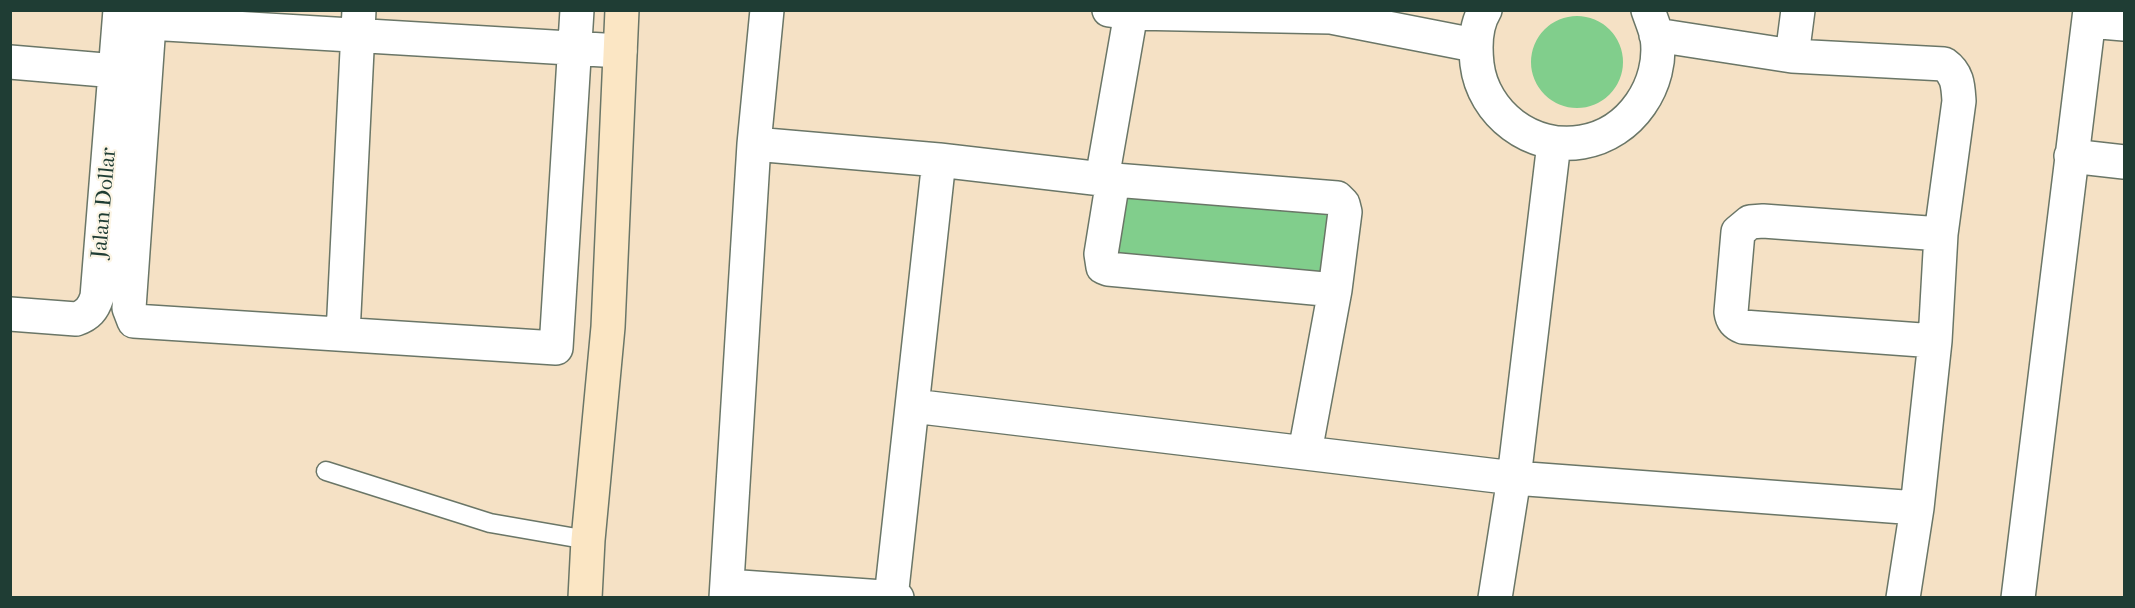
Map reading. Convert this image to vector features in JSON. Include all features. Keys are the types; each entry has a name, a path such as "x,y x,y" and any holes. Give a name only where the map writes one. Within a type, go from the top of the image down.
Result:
{"street":[{"path":"577,10 575,49 556,348 134,321 129,308 140,15 359,23 575,49 620,51"},
{"path":"585,597 588,540 608,327 622,10"},
{"path":"767,10 754,144 727,592 897,597"},
{"path":"1485,10 1474,45 1479,79 1495,110 1521,132 1554,142 1582,142 1610,133 1633,115 1649,92 1658,64 1652,23 1792,56 1944,64 1953,70 1957,80 1959,101 1941,234 1935,341 1917,508 1903,597"},
{"path":"1792,56 1798,10"},
{"path":"1335,290 1103,267 1101,254 1120,12 1332,14 1474,45"},
{"name":"Jalan Dollar","path":"10,315 76,319 84,316 93,308 97,297 116,71 140,15"},
{"path":"2018,597 2090,16 2124,24"},
{"path":"344,334 359,23"},
{"path":"10,62 116,71"},
{"path":"1495,597 1514,478 1554,142"},
{"path":"754,144 939,160 1107,180 1337,198 1343,204 1345,212 1335,290 1305,452"},
{"path":"2071,156 2124,162"},
{"path":"891,597 939,160"},
{"path":"1935,341 1743,327 1732,319 1731,312 1738,232 1750,222 1763,221 1941,234"},
{"path":"913,406 1514,478 1917,508"}],"lane":[{"path":"326,471 490,523 588,540"}],"green space":[{"path":"1577,16 1595,20 1609,30 1619,44 1623,62 1619,80 1609,94 1595,104 1577,108 1559,104 1545,94 1535,80 1531,62 1535,44 1545,30 1559,20"},
{"path":"1113,182 1339,202 1334,289 1103,266"}]}
